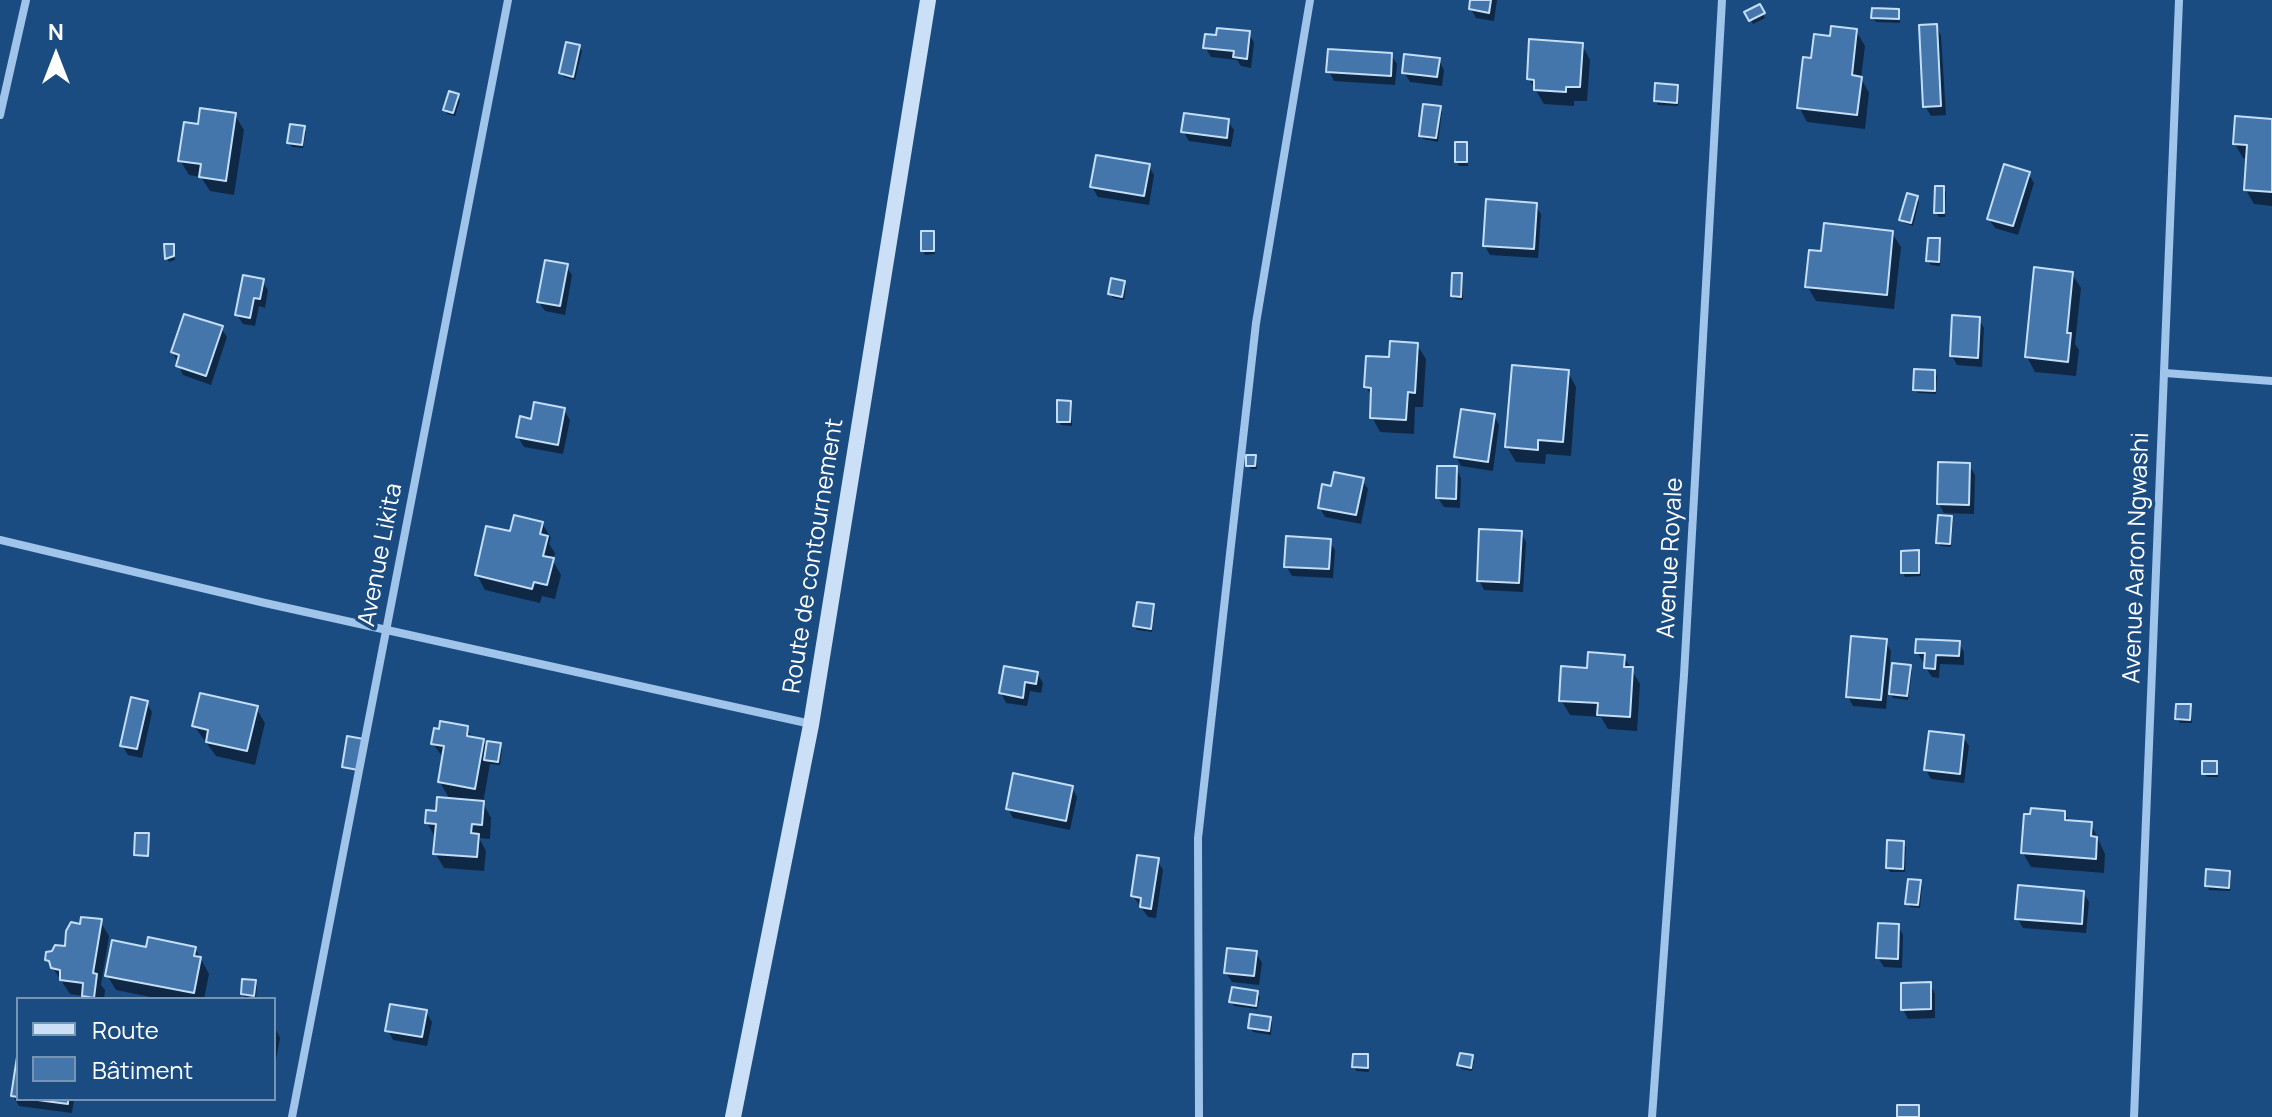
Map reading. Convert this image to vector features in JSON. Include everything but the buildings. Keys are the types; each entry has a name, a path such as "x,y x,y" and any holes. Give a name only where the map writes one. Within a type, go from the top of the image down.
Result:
{"street":[{"path":"0,115 26,0"},
{"name":"Avenue Likita","path":"292,1117 508,0"},
{"name":"Route de contournement","path":"733,1117 811,725 928,0"},
{"path":"1199,1117 1198,838 1256,323 1310,0"},
{"name":"Avenue Royale","path":"1652,1117 1684,675 1722,0"},
{"name":"Avenue Aaron Ngwashi","path":"2134,1117 2179,0"},
{"path":"2165,373 2272,381"},
{"path":"0,540 811,725"}]}
